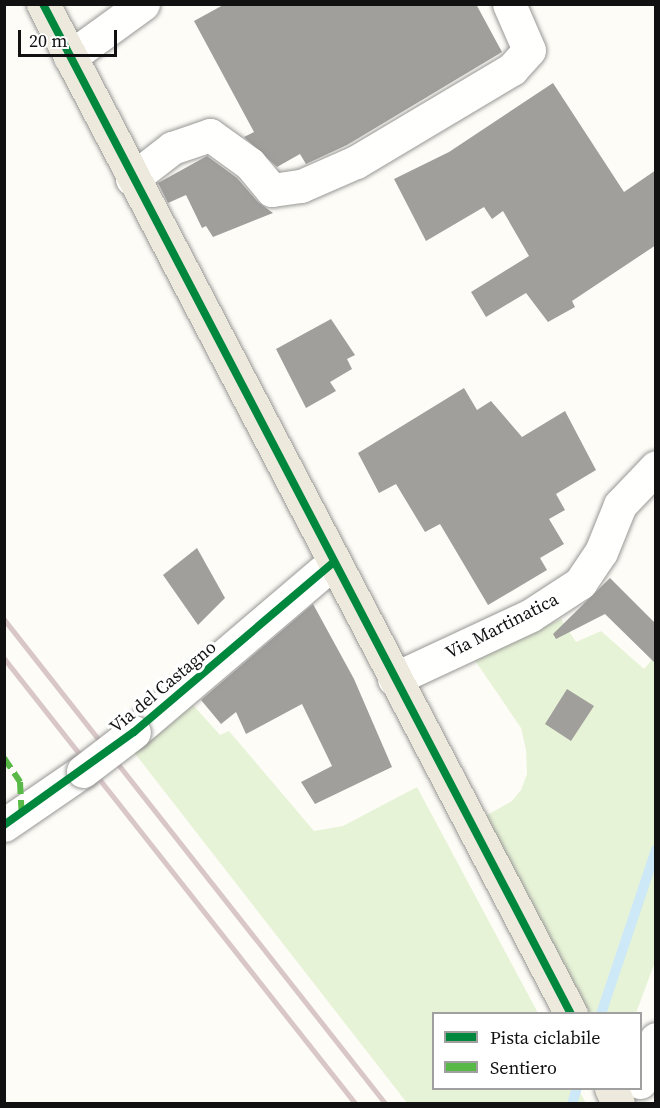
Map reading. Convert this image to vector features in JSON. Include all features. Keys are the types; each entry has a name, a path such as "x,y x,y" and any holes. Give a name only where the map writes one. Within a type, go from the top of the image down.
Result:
{"main road":[{"path":"43,4 132,179 570,1012"},
{"path":"611,1090 618,1104"}],"street":[{"path":"70,57 143,4"},
{"path":"132,179 172,148 210,135 250,164 272,190 301,186 356,162 512,69 529,50 509,4"},
{"name":"Via Martinatica","path":"394,679 531,615 580,583 601,552 620,505 656,467"},
{"name":"Via del Castagno","path":"4,825 83,771 134,732 334,562"},
{"path":"642,1077 656,1039"}],"green space":[{"path":"561,619 576,642 601,631 644,669 655,656 655,962 636,1012 586,1012 480,819 512,801 521,790 527,774 526,750 521,728 474,659"},
{"path":"193,705 220,735 229,731 314,831 343,826 417,787 537,1012 432,1012 432,1090 579,1090 586,1103 407,1103 133,751"}],"building":[{"path":"225,4 476,4 502,52 347,145 306,164 300,154 277,167 244,137 254,132 194,21"},
{"path":"553,83 624,192 656,170 656,245 572,301 575,307 548,322 526,293 486,317 471,292 529,256 503,211 492,219 484,207 426,241 394,179 449,152"},
{"path":"207,156 237,178 258,202 273,213 213,237 206,226 202,228 186,195 168,203 158,183"},
{"path":"331,319 355,355 347,359 352,369 330,382 336,391 306,408 276,349"},
{"path":"464,388 477,410 491,401 522,437 565,411 596,470 556,494 565,510 549,519 564,544 540,558 547,570 488,605 440,524 425,532 396,484 379,493 358,453"},
{"path":"197,548 225,598 198,625 163,575"},
{"path":"610,578 656,624 656,664 605,614 556,639 553,634"},
{"path":"313,604 354,679 392,767 315,804 301,782 332,766 302,704 246,734 236,712 221,724 201,700"},
{"path":"567,689 594,706 571,741 545,724"}],"waterway":[{"path":"602,1012 656,850"},
{"path":"572,1104 576,1090"}],"railway":[{"path":"4,619 386,1104"},
{"path":"4,658 356,1104"}],"marked path":[{"path":"4,758 20,782 22,815"}],"cycle path":[{"path":"43,4 570,1012"},
{"path":"4,825 134,732 334,562"}]}
